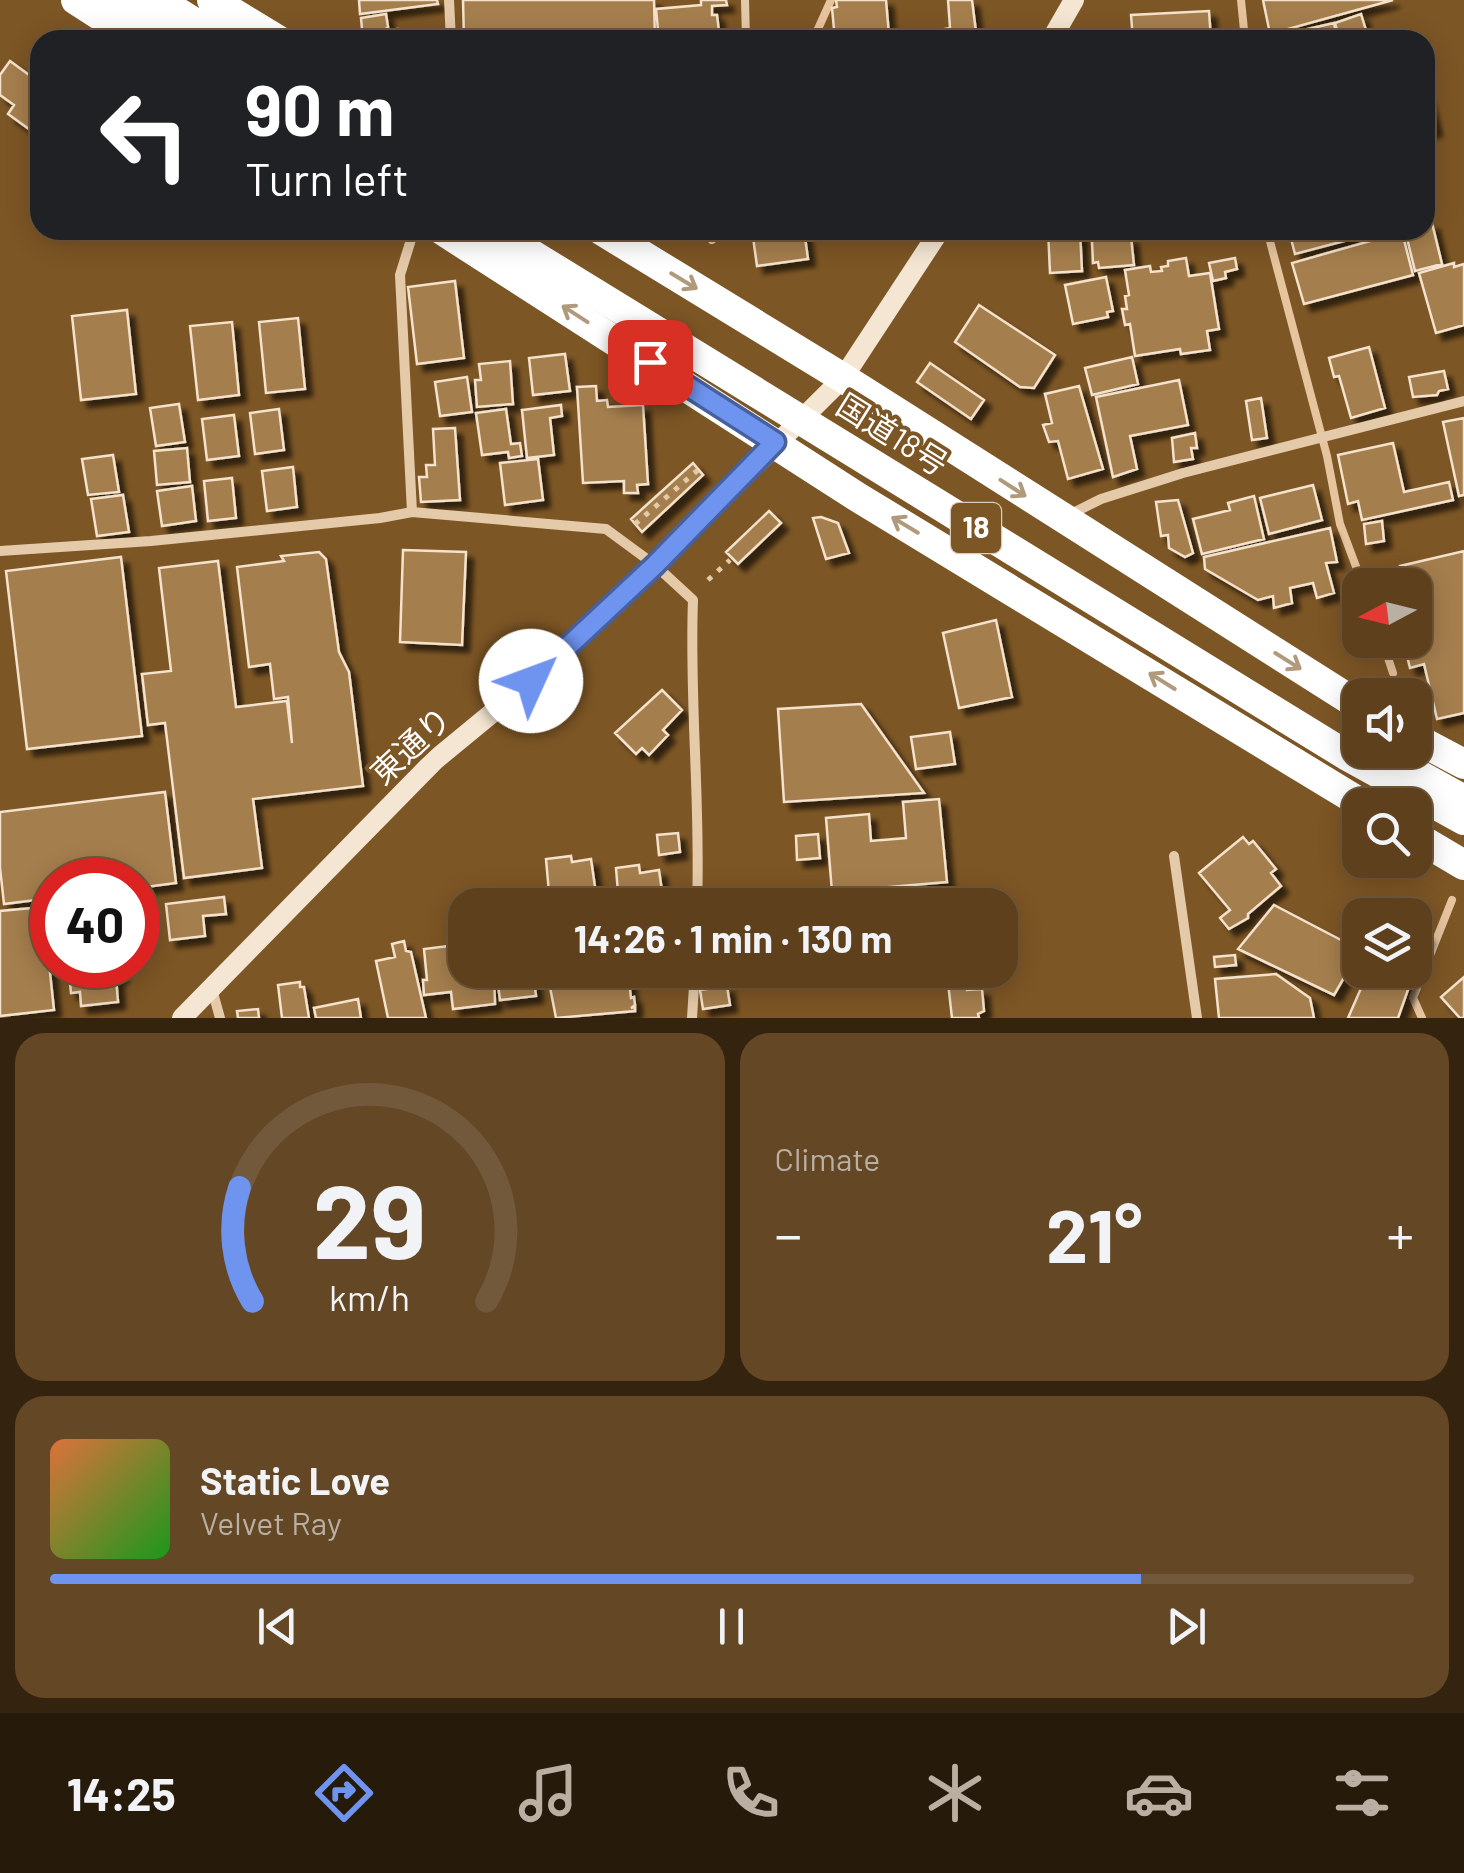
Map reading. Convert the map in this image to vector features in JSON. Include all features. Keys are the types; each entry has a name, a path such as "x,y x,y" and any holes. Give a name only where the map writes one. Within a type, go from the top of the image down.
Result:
{"highway":[{"path":"76,0 138,13 191,30"},
{"path":"212,0 262,30"},
{"path":"138,13 166,30"},
{"name":"18","path":"458,240 858,498 1342,792"},
{"name":"国道18号","path":"508,240 1330,744 1464,820"},
{"name":"国道18号","path":"542,240 1089,582 1342,731"},
{"name":"18","path":"616,240 843,378 1342,695"},
{"path":"1432,747 1464,764"},
{"path":"1406,768 1464,800"},
{"path":"1432,846 1464,865"}],"street":[{"path":"449,0 450,30"},
{"path":"1057,30 1074,0"},
{"path":"411,240 400,276 412,512"},
{"name":"東通り","path":"182,1018 434,760 531,681 655,565 843,378 933,240"},
{"path":"1061,519 1102,499 1167,478 1464,401"},
{"path":"0,551 170,539 412,512 606,529 655,565 693,600 690,667 699,838 698,888"},
{"path":"1174,856 1197,1018"},
{"path":"212,988 220,1018"},
{"path":"692,1018 694,988"}],"lane":[{"path":"745,0 746,30"}],"path":[{"path":"635,524 698,470"},
{"path":"708,580 730,560"}],"building":[{"path":"359,0 437,0 438,4 360,14"},
{"path":"463,0 654,0 655,30 464,30"},
{"path":"701,0 726,0 727,5 712,6 719,30 658,30 656,9 701,5"},
{"path":"836,0 886,0 889,30 834,30 832,8 837,7"},
{"path":"948,0 972,0 976,30 940,30 950,28"},
{"path":"1263,0 1393,0 1284,30 1269,30"},
{"path":"1209,11 1210,30 1132,30 1131,15"},
{"path":"386,14 388,27 362,30 361,18"},
{"path":"1361,14 1366,30 1337,30 1335,23"},
{"path":"1334,23 1335,30 1303,30"},
{"path":"10,61 30,76 30,130 8,114 14,105 0,95 0,75"},
{"path":"1435,235 1442,264 1415,271 1407,240 1435,240"},
{"path":"753,240 805,240 808,259 757,266"},
{"path":"1048,240 1080,240 1082,271 1050,273"},
{"path":"1131,240 1134,265 1099,268 1098,262 1093,263 1092,241"},
{"path":"1291,240 1348,240 1295,254"},
{"path":"1374,240 1404,240 1413,275 1304,304 1292,263"},
{"path":"1186,258 1189,276 1210,273 1219,329 1207,331 1210,350 1181,354 1180,349 1135,356 1130,324 1125,325 1122,309 1127,309 1125,296 1129,295 1125,270 1150,266 1151,272 1162,271 1168,261"},
{"path":"1235,258 1237,269 1225,272 1226,278 1213,281 1209,263"},
{"path":"1454,263 1454,267 1464,264 1464,325 1436,333 1419,273"},
{"path":"1106,277 1113,311 1107,312 1108,317 1073,324 1065,285"},
{"path":"455,281 464,358 417,364 408,287"},
{"path":"979,305 1055,355 1034,388 1020,387 955,342"},
{"path":"127,310 136,394 81,400 72,316"},
{"path":"298,318 305,389 266,393 259,322"},
{"path":"232,322 239,395 198,400 190,326"},
{"path":"1369,347 1385,408 1351,418 1339,376 1334,377 1329,358"},
{"path":"565,354 570,391 533,395 529,358"},
{"path":"1132,357 1138,384 1092,395 1085,368"},
{"path":"510,361 513,404 477,407 475,380 481,380 479,364"},
{"path":"930,363 984,400 971,419 917,382"},
{"path":"1444,371 1448,389 1437,395 1413,397 1409,377"},
{"path":"467,377 472,412 440,416 435,382"},
{"path":"1179,380 1188,425 1130,436 1137,469 1113,477 1096,397"},
{"path":"596,386 597,401 607,400 608,407 643,405 648,484 637,485 638,493 624,493 624,481 583,483 577,387"},
{"path":"1079,386 1103,469 1068,479 1058,441 1049,442 1043,425 1052,423 1045,394"},
{"path":"1261,398 1267,438 1252,440 1246,401"},
{"path":"179,404 185,442 156,446 150,408"},
{"path":"561,405 562,416 550,418 554,455 527,458 522,410"},
{"path":"279,409 284,450 255,454 250,413"},
{"path":"506,409 511,444 520,443 522,456 509,458 508,452 482,455 476,413"},
{"path":"234,415 239,456 207,460 202,419"},
{"path":"1464,418 1464,495 1459,496 1443,422"},
{"path":"455,428 460,500 421,502 419,477 427,477 426,465 435,465 433,429"},
{"path":"1195,433 1197,448 1191,448 1193,459 1174,462 1172,438"},
{"path":"1393,443 1404,492 1449,482 1453,500 1362,520 1358,501 1348,504 1338,455"},
{"path":"187,448 190,482 157,485 154,451"},
{"path":"113,455 119,492 88,495 82,459"},
{"path":"538,459 543,500 505,505 500,463"},
{"path":"693,463 703,475 642,532 631,519"},
{"path":"293,467 297,507 267,511 262,471"},
{"path":"232,478 236,518 208,521 204,481"},
{"path":"1313,485 1322,520 1269,534 1260,498"},
{"path":"192,486 196,521 162,526 157,491"},
{"path":"123,495 129,532 97,536 91,499"},
{"path":"1254,496 1264,539 1202,554 1193,519 1230,510 1228,503"},
{"path":"1178,500 1193,553 1185,557 1169,548 1168,535 1161,536 1156,502"},
{"path":"769,511 781,523 738,564 726,552"},
{"path":"813,518 838,523 849,553 826,559"},
{"path":"1382,521 1384,541 1366,544 1364,524"},
{"path":"1330,528 1337,562 1326,563 1334,593 1317,598 1313,583 1290,588 1292,603 1274,608 1273,596 1258,600 1205,569 1204,557"},
{"path":"403,550 466,552 462,645 400,642"},
{"path":"1464,551 1464,713 1437,719 1432,678 1427,678 1424,664 1410,668 1408,658 1432,658 1432,568 1400,566"},
{"path":"319,552 326,559 339,652 349,672 363,786 253,799 262,868 184,878 165,723 148,725 142,674 171,671 159,568 218,561 236,707 287,701 292,743 288,697 274,699 270,664 249,667 237,567"},
{"path":"121,557 142,736 27,749 6,571"},
{"path":"996,620 1012,697 959,708 943,633"},
{"path":"662,690 682,710 663,730 668,735 649,755 642,748 636,754 615,733"},
{"path":"861,704 924,793 784,802 778,709"},
{"path":"950,732 955,764 916,769 911,737"},
{"path":"165,792 176,883 160,885 160,858 30,858 30,901 4,904 0,812"},
{"path":"939,799 947,882 832,888 826,818 869,814 871,841 906,838 903,802"},
{"path":"678,833 680,852 659,855 657,835"},
{"path":"818,834 820,858 797,860 796,836"},
{"path":"1243,837 1249,844 1253,841 1276,869 1271,873 1281,886 1248,918 1229,929 1220,918 1230,910 1199,873"},
{"path":"546,859 591,859 595,888 549,888"},
{"path":"639,865 640,873 659,870 662,888 618,888 616,868"},
{"path":"224,897 226,914 203,916 205,936 170,940 166,904"},
{"path":"1274,905 1342,941 1342,981 1334,995 1238,949"},
{"path":"30,908 30,988 52,988 54,1010 0,1016 0,911"},
{"path":"404,941 406,951 411,952 426,1018 388,1018 376,961 395,957 392,944"},
{"path":"448,946 448,988 494,988 495,1004 453,1009 451,992 424,995 424,949"},
{"path":"1235,955 1236,965 1215,967 1214,957"},
{"path":"1276,974 1310,998 1314,1018 1219,1018 1215,979"},
{"path":"1464,977 1464,1018 1460,1018 1441,997"},
{"path":"300,982 309,1018 282,1018 278,985"},
{"path":"70,988 117,988 118,1002 81,1006 80,992 71,993"},
{"path":"498,988 535,988 536,996 500,1000"},
{"path":"550,988 630,988 631,998 634,997 635,1005 631,1008 635,1007 635,1011 556,1018"},
{"path":"727,988 730,1005 703,1009 700,990"},
{"path":"949,988 982,989 984,1011 978,1014 979,1018 952,1018"},
{"path":"1361,988 1409,988 1398,1018 1348,1018"},
{"path":"358,999 361,1018 316,1018 314,1008"},
{"path":"258,1009 259,1018 238,1018 237,1011"}],"waterway":[{"path":"818,30 831,0"},
{"path":"1241,0 1244,30"},
{"path":"1270,240 1327,456 1340,524 1357,568"},
{"path":"1388,658 1393,673"},
{"path":"1422,1018 1413,998 1452,900"}],"route":[{"path":"531,681 655,565 775,442 650,362"}]}
